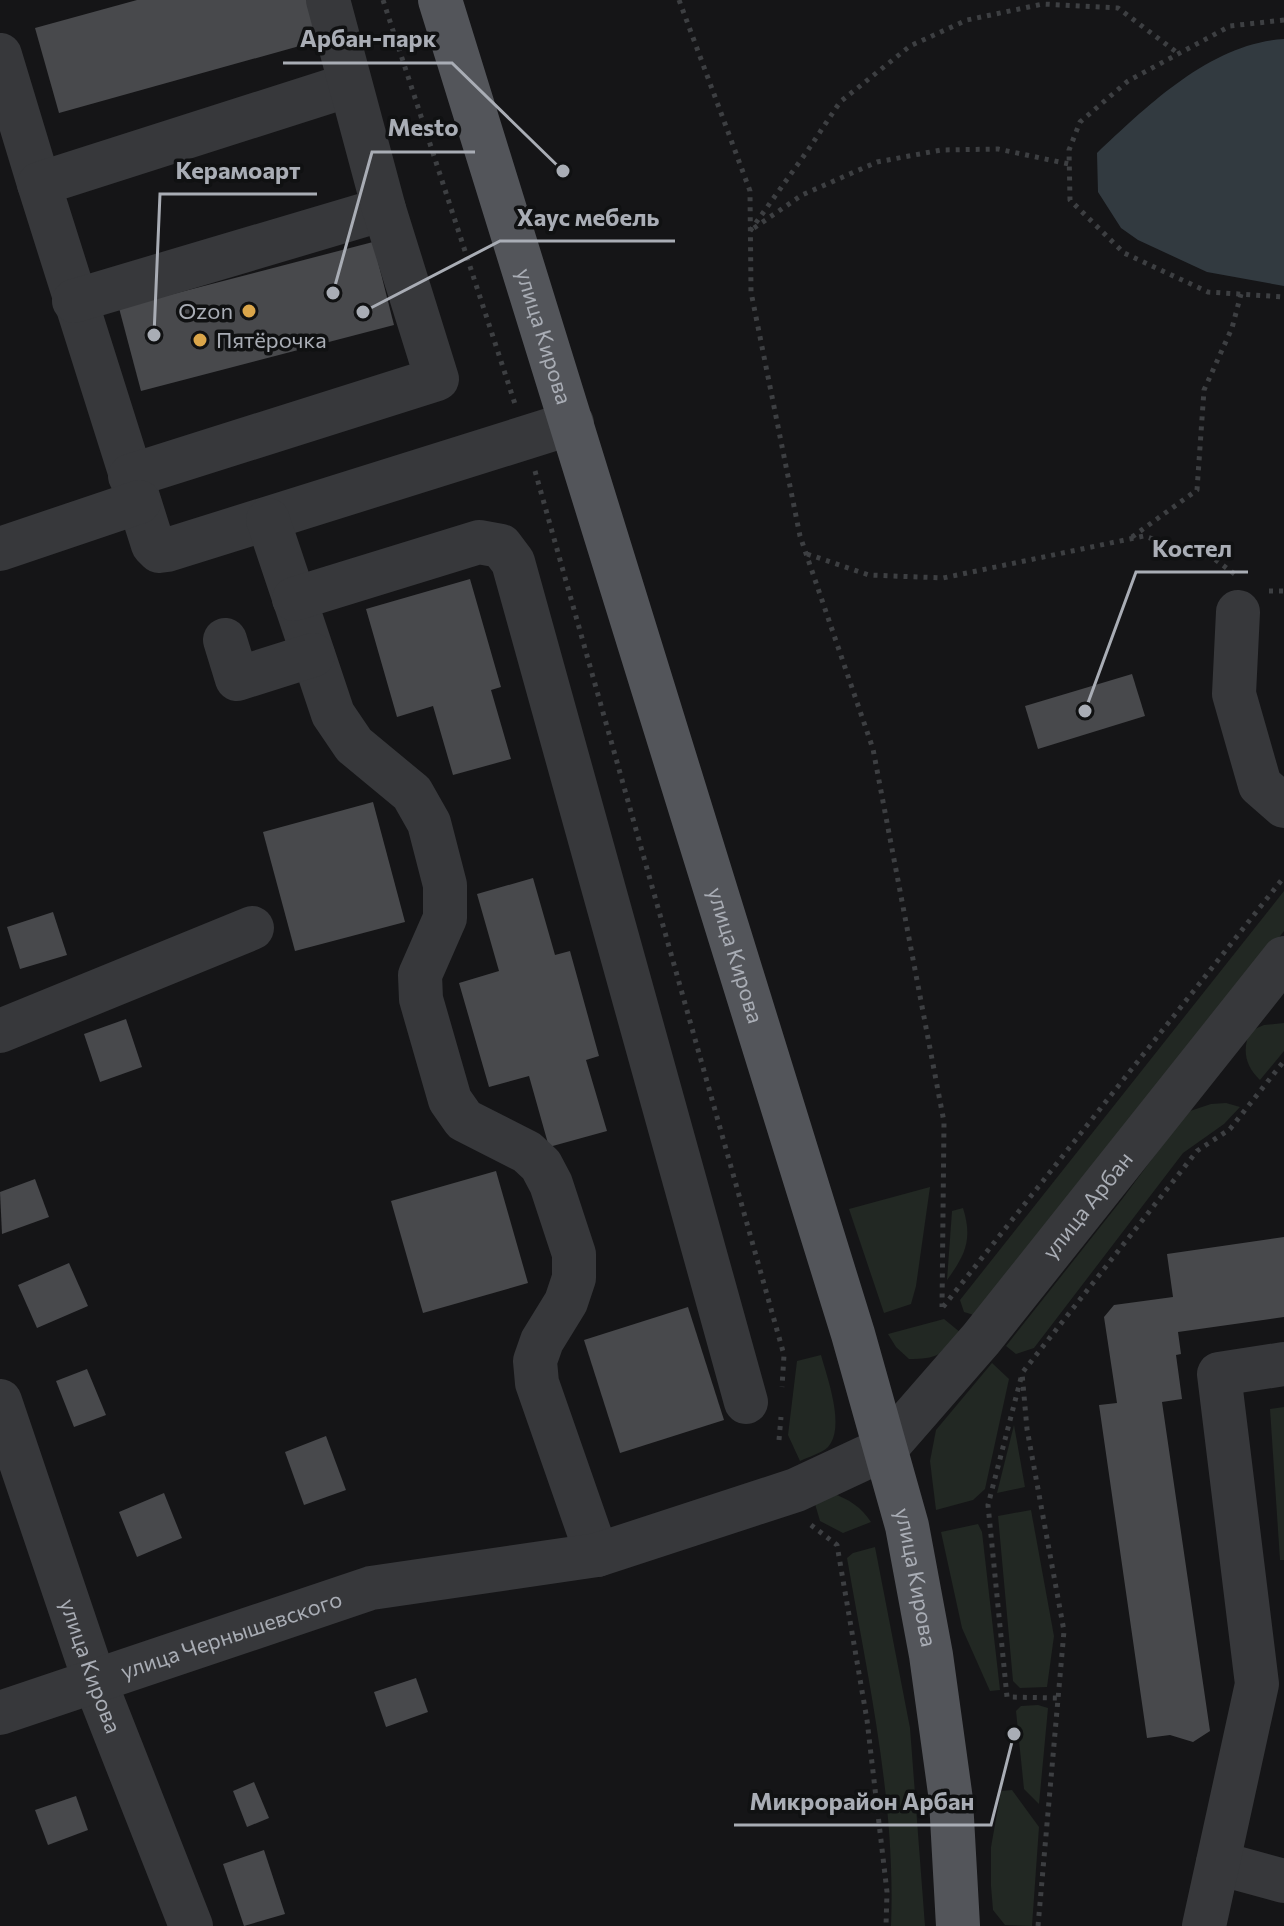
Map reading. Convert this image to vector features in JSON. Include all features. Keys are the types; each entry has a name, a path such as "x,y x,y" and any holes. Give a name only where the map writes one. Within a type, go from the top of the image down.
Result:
{"main road":[{"name":"улица Кирова","path":"440,0 848,1318 907,1526 931,1655 951,1800 958,1926"}],"street":[{"path":"0,549 92,518 134,489 437,379 384,209 328,0"},
{"path":"0,55 134,489 153,545 159,551 268,520 572,423"},
{"path":"39,184 349,85"},
{"path":"74,301 384,209"},
{"path":"268,520 333,714 354,745 412,793 429,823 445,885 445,918 420,975 421,999 450,1100 464,1120 527,1152 541,1165 551,1184 574,1254 574,1278 566,1302 542,1341 535,1361 537,1383 597,1555"},
{"path":"294,599 479,542 501,546 513,562 770,1403"},
{"path":"1247,595 1234,694 1260,785 1284,806"},
{"path":"225,640 237,679 313,655"},
{"path":"0,1031 252,928"},
{"name":"улица Арбан","path":"886,1448 981,1339 1284,958"},
{"path":"1204,1926 1218,1863 1270,1683 1219,1374 1284,1364"},
{"name":"улица Кирова","path":"0,1401 95,1682 191,1926"},
{"name":"улица Чернышевского","path":"0,1713 371,1588 597,1555 796,1490 886,1448"},
{"path":"1218,1863 1284,1881"}],"path":[{"path":"383,0 526,437 784,1355 770,1403 779,1440"},
{"path":"679,0 750,191 751,292 800,536 873,749 944,1122 942,1307 1284,877"},
{"path":"750,231 840,102 910,46 967,20 1043,4 1118,8 1179,54"},
{"path":"1284,20 1230,26 1128,81 1080,122 1069,150 1070,200 1124,253 1208,292 1284,297"},
{"path":"750,231 802,195 877,162 941,150 998,149 1069,164"},
{"path":"1128,540 1197,490 1204,390 1232,328 1241,294"},
{"path":"807,554 869,575 943,578 1144,536 1213,558 1247,595 1284,591"},
{"path":"1058,1698 1007,1697 988,1505 1022,1373 1197,1151 1230,1129 1284,1061"},
{"path":"1022,1373 1027,1429 1064,1631 1038,1926"},
{"path":"807,1521 837,1545 867,1720 887,1892 886,1926"}],"shaded area":[{"path":"1284,39 1284,286 1207,272 1138,240 1121,228 1098,192 1097,153 1159,97 1206,64 1257,43"},
{"path":"1284,891 1284,931 977,1316 964,1312 960,1300"},
{"path":"1284,1023 1284,1051 1260,1080 1246,1057 1250,1031 1264,1025"},
{"path":"1226,1103 1240,1107 1224,1124 1183,1153 1034,1348 1016,1354 1006,1346 1187,1112"},
{"path":"930,1187 911,1304 884,1313 849,1209"},
{"path":"963,1208 966,1247 947,1280 952,1211"},
{"path":"944,1319 961,1333 950,1346 933,1357 909,1359 888,1334"},
{"path":"821,1355 834,1402 835,1428 828,1447 800,1461 788,1435 797,1361"},
{"path":"992,1363 1009,1379 985,1489 973,1500 936,1510 930,1461 936,1430"},
{"path":"1284,1407 1284,1560 1280,1560 1270,1409"},
{"path":"1014,1425 1025,1487 997,1493"},
{"path":"831,1493 854,1504 871,1522 843,1533 820,1521 813,1497"},
{"path":"1031,1510 1054,1636 1047,1687 1020,1688 1013,1681 998,1516"},
{"path":"978,1524 982,1532 1000,1690 990,1691 962,1628 941,1532"},
{"path":"875,1547 910,1728 925,1926 891,1926 885,1787 847,1558 853,1553"},
{"path":"1021,1706 1048,1708 1039,1804 1024,1789 1016,1711"},
{"path":"1012,1790 1039,1827 1032,1926 1005,1925 993,1910 991,1847 1001,1791"}],"building":[{"path":"137,0 310,0 321,40 59,113 35,28"},
{"path":"373,242 394,325 141,391 119,308"},
{"path":"470,579 501,687 491,690 511,759 453,775 433,706 397,717 366,609"},
{"path":"1132,674 1145,716 1038,749 1025,706"},
{"path":"373,802 405,922 295,951 263,832"},
{"path":"533,878 555,955 570,951 599,1056 586,1060 607,1131 549,1147 529,1076 489,1087 459,983 499,971 477,894"},
{"path":"53,912 67,955 20,969 7,927"},
{"path":"126,1019 142,1067 100,1082 84,1034"},
{"path":"496,1171 528,1283 423,1313 391,1201"},
{"path":"35,1179 49,1217 2,1234 0,1192"},
{"path":"1284,1237 1284,1317 1178,1332 1181,1354 1176,1355 1182,1399 1162,1402 1210,1731 1193,1742 1170,1735 1147,1738 1099,1405 1117,1403 1104,1317 1114,1305 1173,1297 1167,1254"},
{"path":"69,1263 88,1306 37,1328 18,1285"},
{"path":"688,1307 724,1420 620,1453 584,1340"},
{"path":"87,1369 106,1415 74,1427 56,1381"},
{"path":"326,1436 346,1490 304,1505 285,1452"},
{"path":"164,1493 182,1538 137,1557 119,1512"},
{"path":"416,1678 428,1712 386,1727 374,1692"},
{"path":"254,1782 269,1818 247,1827 233,1791"},
{"path":"76,1796 88,1830 48,1845 35,1810"},
{"path":"264,1850 285,1914 244,1926 223,1864"}],"place":[{"name":"Арбан-парк","path":"563,171"},
{"name":"Mesto","path":"333,293"},
{"name":"Ozon","path":"249,311"},
{"name":"Хаус мебель","path":"363,312"},
{"name":"Керамоарт","path":"154,335"},
{"name":"Пятёрочка","path":"200,340"},
{"name":"Костел","path":"1085,711"},
{"name":"Микрорайон Арбан","path":"1014,1734"}]}
